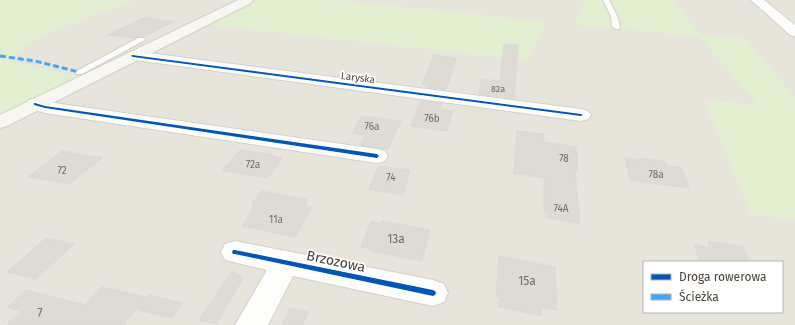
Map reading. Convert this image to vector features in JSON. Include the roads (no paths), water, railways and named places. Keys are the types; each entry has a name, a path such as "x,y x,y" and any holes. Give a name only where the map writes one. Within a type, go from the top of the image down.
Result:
{"street":[{"path":"0,122 247,0"},
{"path":"757,0 795,32"},
{"name":"Laryska","path":"133,56 581,114"},
{"path":"35,104 45,107 377,156"},
{"name":"Brzozowa","path":"235,252 433,293"},
{"path":"251,325 286,262"}],"lane":[{"path":"606,0 614,16 616,27"},
{"path":"92,76 78,72 140,40"}]}
